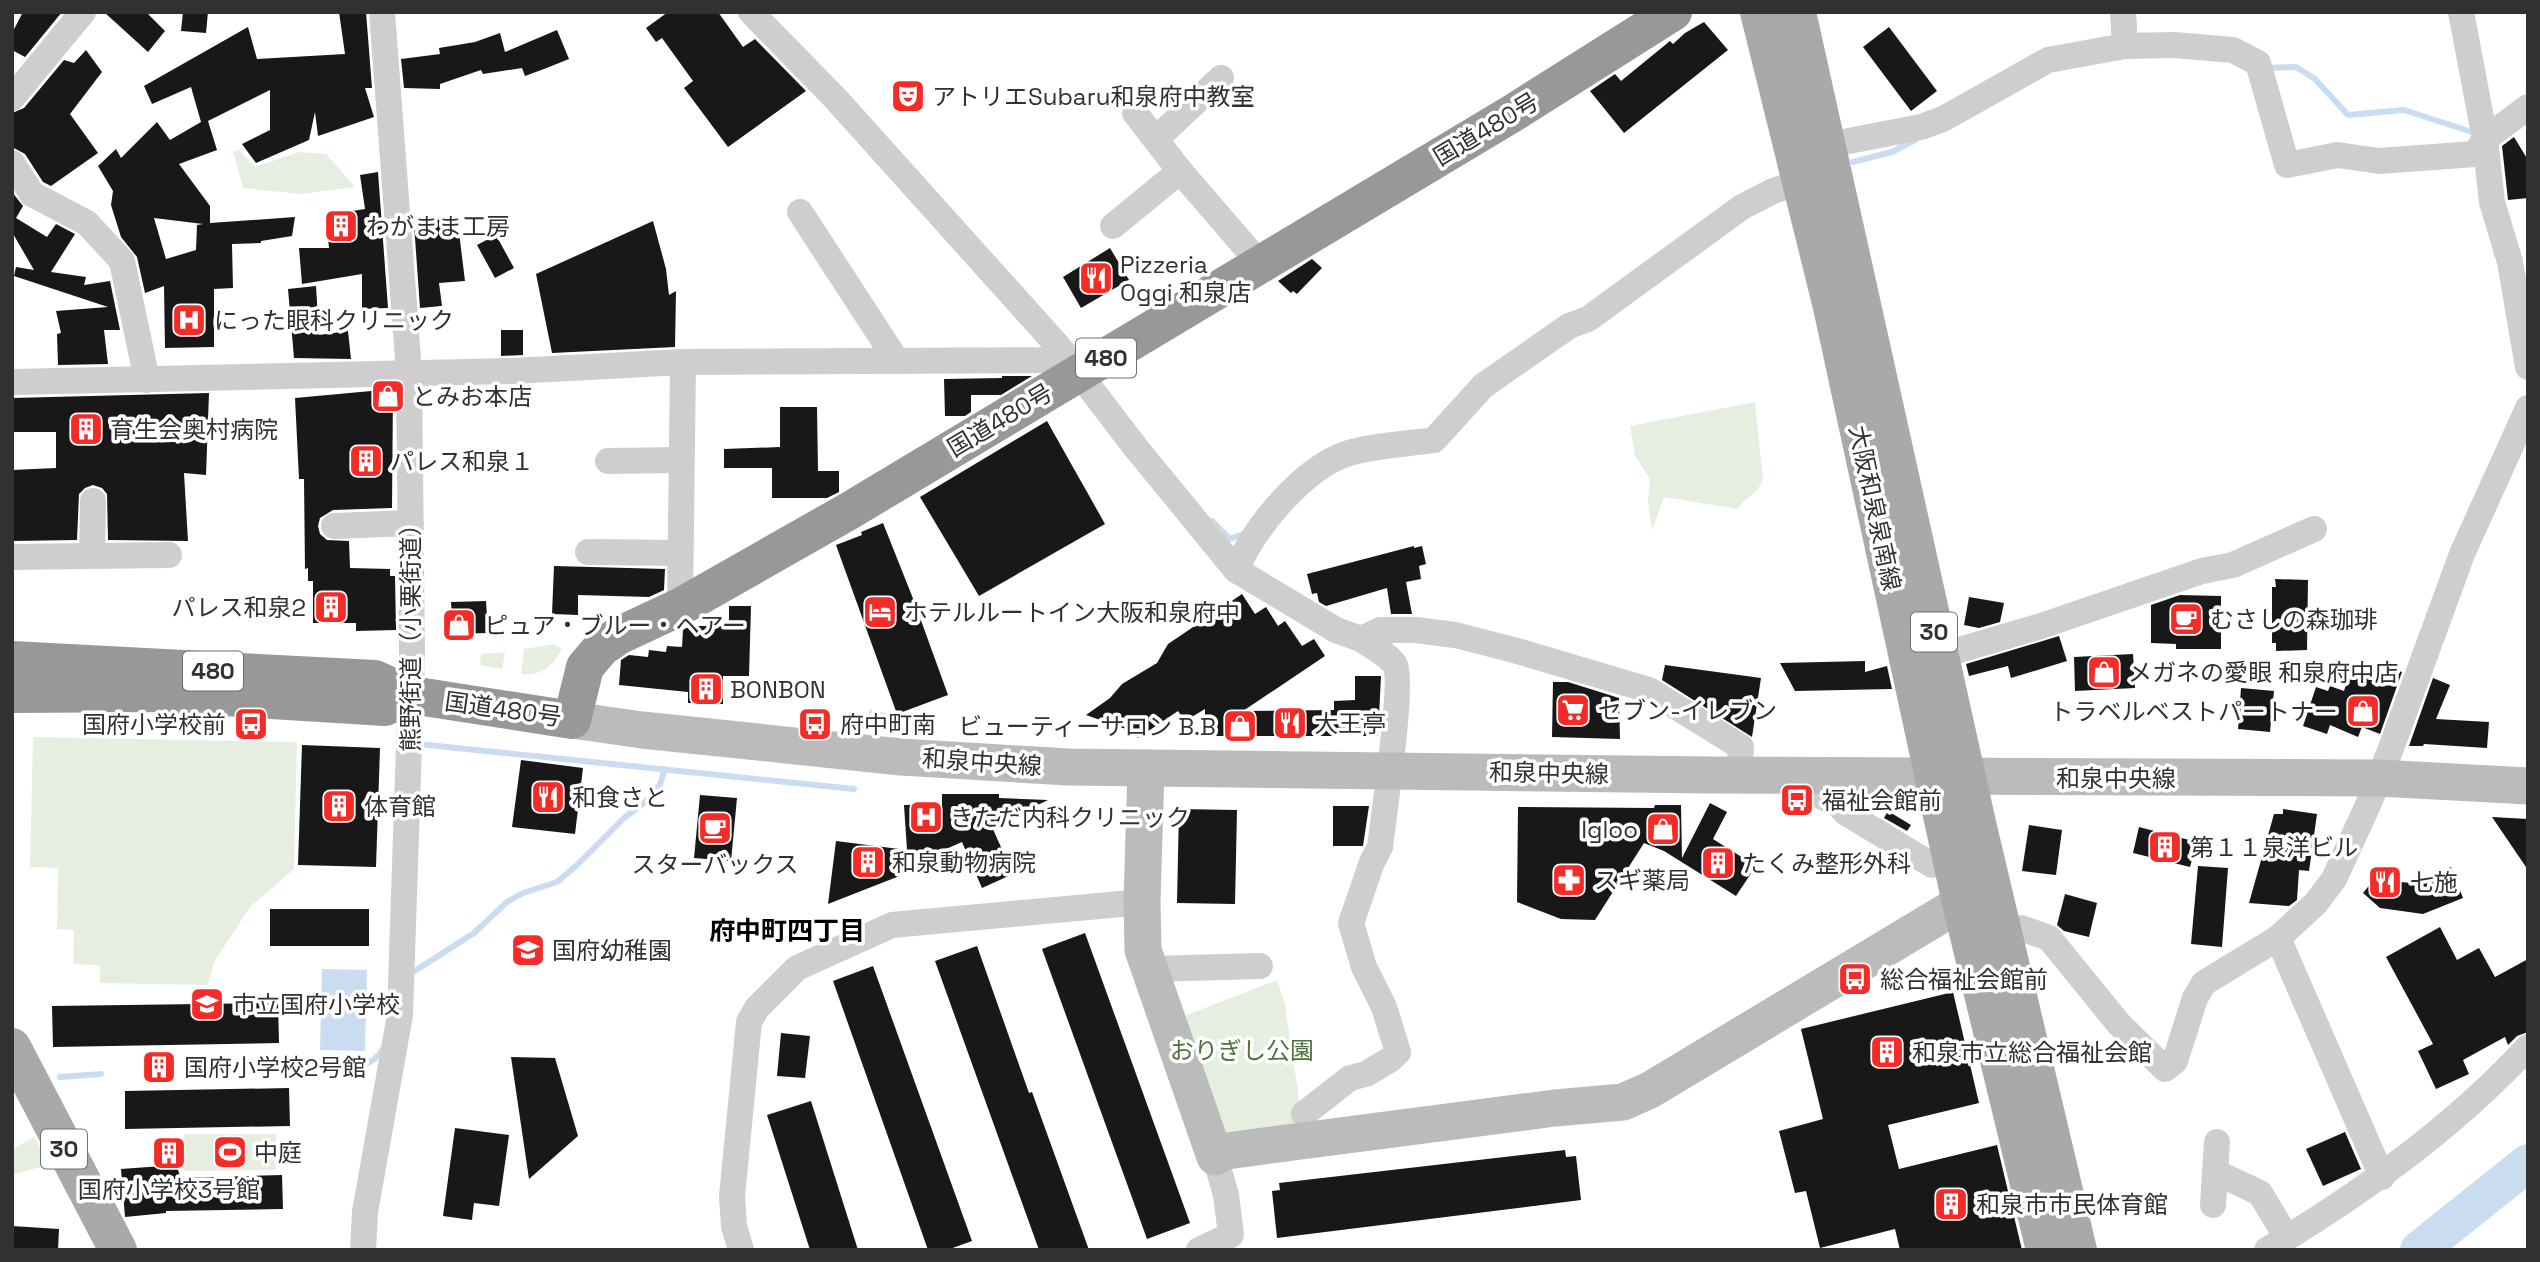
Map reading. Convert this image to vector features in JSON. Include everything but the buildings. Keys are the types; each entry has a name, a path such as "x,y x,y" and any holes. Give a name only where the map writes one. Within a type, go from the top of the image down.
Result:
{"highway":[{"name":"国道480号","path":"12,660 375,679 411,695 572,720 585,667 602,647 618,636 680,607 849,511 1072,363 1261,265 1513,113 1673,12"},
{"name":"国道480号","path":"12,694 158,693 385,707 411,695"}],"main road":[{"name":"大阪和泉泉南線","path":"1759,12 1950,776 2003,931 2078,1250"},
{"name":"大阪和泉泉南線","path":"1797,12 1939,656 1961,903 2045,1250"},
{"name":"30","path":"12,1047 118,1250"}],"street":[{"path":"12,98 83,12"},
{"name":"熊野街道（小栗街道）","path":"363,1250 365,1212 400,1015 411,695 409,372 382,12"},
{"path":"751,12 835,98 1072,363 1136,448 1236,569 1336,630 1361,639 1394,663 1397,674 1380,847 1351,923 1364,967 1384,1007 1398,1052 1366,1074 1350,1078 1304,1114"},
{"path":"2123,12 2125,46"},
{"path":"2461,12 2485,139 2492,202 2511,262 2528,367"},
{"path":"1828,145 1921,127 1943,119 2048,60 2125,46 2174,45 2233,50 2260,68 2287,165 2338,155 2379,161 2475,154 2485,139 2528,107"},
{"path":"1156,139 1221,78"},
{"path":"1135,113 1180,172 1261,265"},
{"path":"12,163 32,194 87,223 122,261 147,380"},
{"path":"1113,226 1180,172"},
{"path":"1236,569 1265,523 1285,499 1322,464 1351,452 1434,440 1483,386 1569,326 1588,319 1742,207 1773,191 1800,183"},
{"path":"800,212 897,361"},
{"path":"12,382 513,372 683,362 1046,360 1072,363"},
{"path":"680,607 683,362"},
{"path":"2003,931 2021,928 2049,938 2119,1024 2165,1069 2175,1060 2195,998 2204,983 2278,938 2316,903 2334,879 2379,778 2462,555 2528,408"},
{"path":"608,461 681,460"},
{"path":"91,501 92,556"},
{"path":"334,526 411,523"},
{"path":"1939,656 2041,626 2202,571 2233,565 2314,529"},
{"path":"588,552 680,553"},
{"path":"12,556 169,555"},
{"path":"1361,639 1380,630 1416,630 1455,635 1649,690 1741,747 1739,775"},
{"name":"和泉中央線","path":"572,720 642,730 901,757 1068,767 1739,775 2379,778 2528,786"},
{"path":"1146,768 1143,950 1215,1157 1226,1195 1231,1235 1199,1250"},
{"path":"1780,775 1839,805 1846,813 1932,865"},
{"path":"741,1250 734,1226 732,1196 749,1022 757,1007 797,968 892,925 1142,902"},
{"path":"1215,1157 1227,1151 1286,1143 1555,1108 1623,1102 1650,1090 1961,903"},
{"path":"2278,938 2382,1177"},
{"path":"1149,969 1260,966"},
{"path":"2215,1172 2260,1193 2277,1244 2382,1177 2497,1081 2528,1047"},
{"path":"2213,1205 2217,1142"}],"green space":[{"path":"239,150 255,167 299,152 326,154 355,187 301,194 243,188 233,151"},
{"path":"1755,402 1763,480 1758,488 1738,509 1664,497 1652,531 1648,502 1650,479 1635,456 1630,426"},
{"path":"554,644 562,649 550,665 535,673 521,674 524,649"},
{"path":"505,652 502,669 480,665 481,654"},
{"path":"33,737 297,742 294,869 250,907 214,962 208,985 100,983 100,965 73,964 74,930 57,929 58,868 30,867"},
{"name":"おりぎし公園","path":"1277,980 1285,1004 1303,1126 1228,1135 1218,1128 1179,1018"},
{"name":"中庭","path":"184,1134 276,1134 276,1170 184,1171"},
{"path":"34,1137 45,1157 40,1167 12,1175 12,1150"}],"water":[{"path":"322,969 367,970 365,1051 320,1050"}],"waterway":[{"path":"2267,68 2296,67 2315,79 2348,115 2404,110 2475,133"},
{"path":"1853,162 1892,152 1915,140"},
{"path":"1212,521 1230,539 1245,533"},
{"path":"870,721 872,713 905,721"},
{"path":"418,744 854,789"},
{"path":"410,974 474,933 507,902 523,893 557,882 624,818 650,798 660,784 665,769"},
{"path":"333,1064 361,1065 373,1060 383,1049"},
{"path":"60,1077 101,1074"},
{"path":"2419,1250 2528,1163"}],"place":[{"name":"アトリエSubaru和泉府中教室","path":"908,96"},
{"name":"わがまま工房","path":"341,226"},
{"name":"Pizzeria Oggi 和泉店","path":"1096,278"},
{"name":"にった眼科クリニック","path":"189,320"},
{"name":"とみお本店","path":"388,396"},
{"name":"育生会奥村病院","path":"86,429"},
{"name":"パレス和泉１","path":"366,461"},
{"name":"パレス和泉2","path":"331,607"},
{"name":"ホテルルートイン大阪和泉府中","path":"880,612"},
{"name":"むさしの森珈琲","path":"2186,619"},
{"name":"ピュア・ブルー・ヘアー","path":"459,625"},
{"name":"メガネの愛眼 和泉府中店","path":"2104,672"},
{"name":"BONBON","path":"706,689"},
{"name":"セブン-イレブン","path":"1573,710"},
{"name":"トラベルベストパートナー","path":"2363,711"},
{"name":"大王亭","path":"1290,723"},
{"name":"国府小学校前","path":"251,724"},
{"name":"府中町南","path":"815,724"},
{"name":"ビューティーサロン B.B","path":"1240,726"},
{"name":"和食さと","path":"548,797"},
{"name":"福祉会館前","path":"1797,800"},
{"name":"体育館","path":"339,806"},
{"name":"きただ内科クリニック","path":"926,817"},
{"name":"スターバックス","path":"715,828"},
{"name":"Igloo","path":"1663,829"},
{"name":"第１１泉洋ビル","path":"2165,847"},
{"name":"和泉動物病院","path":"868,862"},
{"name":"たくみ整形外科","path":"1718,863"},
{"name":"スギ薬局","path":"1569,880"},
{"name":"七施","path":"2385,882"},
{"name":"国府幼稚園","path":"528,950"},
{"name":"総合福祉会館前","path":"1855,979"},
{"name":"市立国府小学校","path":"207,1004"},
{"name":"和泉市立総合福祉会館","path":"1887,1052"},
{"name":"国府小学校2号館","path":"159,1067"},
{"name":"中庭","path":"230,1152"},
{"name":"国府小学校3号館","path":"169,1153"},
{"name":"和泉市市民体育館","path":"1951,1204"}],"district":[{"name":"府中町四丁目","path":"787,931"}]}
